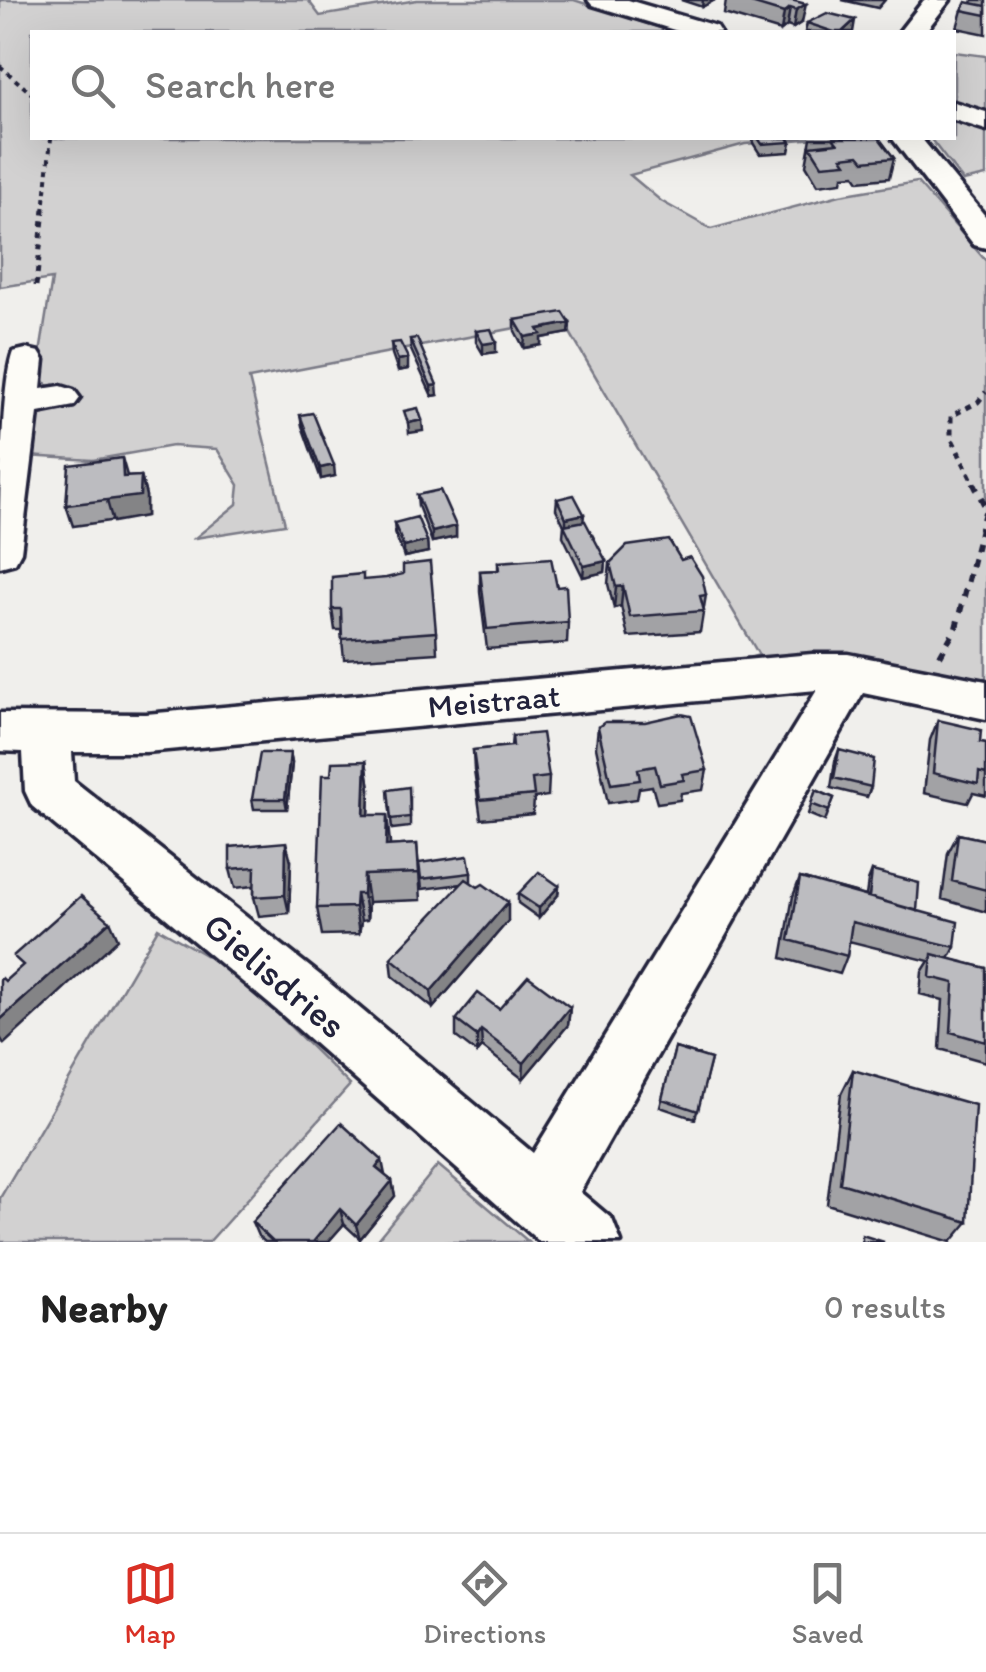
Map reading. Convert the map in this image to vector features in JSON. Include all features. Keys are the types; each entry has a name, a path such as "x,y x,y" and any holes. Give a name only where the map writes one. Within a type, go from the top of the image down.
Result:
{"street":[{"path":"601,0 699,30"},
{"path":"914,30 937,0"},
{"path":"956,112 986,121"},
{"path":"908,140 986,238"},
{"path":"0,552 26,360"},
{"path":"20,402 61,398"},
{"name":"Meistraat","path":"23,733 146,733 812,672 848,672 986,700"},
{"path":"542,1199 832,710 848,672"},
{"name":"Gielisdries","path":"23,733 50,791 300,994 589,1242"}],"path":[{"path":"0,66 30,92"},
{"path":"36,286 51,140"},
{"path":"937,661 956,628 986,508 951,438 951,416 978,402 986,392"}],"shaded area":[{"path":"0,0 308,0 320,16 417,0 574,0 667,30 30,30 30,140 793,140 745,144 630,175 661,201 711,229 840,195 917,182 986,261 986,692 758,665 753,657 759,655 562,319 249,379 285,524 195,538 237,504 239,485 217,449 172,446 93,460 27,456 30,419 67,389 49,387 37,372 52,279 0,287"},
{"path":"956,52 986,56 986,111 956,102"},
{"path":"956,117 986,126 986,176 963,181 932,140 956,140"},
{"path":"158,928 235,972 350,1085 209,1242 0,1242 0,1198"},
{"path":"438,1165 529,1242 375,1242"}],"building":[{"path":"741,0 791,0 806,4 784,13"},
{"path":"966,2 986,6 986,15 962,10"},
{"path":"827,13 855,20 844,30 807,23"},
{"path":"759,140 791,142 762,144"},
{"path":"835,140 880,140 894,158 864,161 859,155 842,157 846,163 822,165 810,146 837,143"},
{"path":"563,312 570,323 538,329 541,334 525,337 515,320"},
{"path":"491,329 496,342 483,344 476,331"},
{"path":"417,338 437,385 431,386 410,339"},
{"path":"400,342 408,358 398,360 391,343"},
{"path":"418,408 422,420 408,423 404,411"},
{"path":"313,413 334,465 320,468 300,415"},
{"path":"122,458 123,477 141,476 140,496 66,505 69,465"},
{"path":"440,490 456,526 432,532 417,495"},
{"path":"574,495 584,514 566,518 557,499"},
{"path":"417,517 427,541 404,547 394,523"},
{"path":"585,521 606,561 584,566 564,525"},
{"path":"669,540 681,560 690,557 702,576 706,595 700,596 704,611 630,617 623,586 616,587 610,563 627,546"},
{"path":"551,558 557,587 566,586 568,622 487,629 480,571 499,570 498,562"},
{"path":"430,562 436,632 342,639 341,609 332,609 332,577 363,574 363,580 386,578 403,574 403,565"},
{"path":"681,714 691,716 707,770 682,774 684,780 660,784 655,766 638,769 640,780 611,784 598,727 605,722 645,722"},
{"path":"938,720 981,730 980,742 986,743 986,774 979,772 978,784 933,773"},
{"path":"542,733 549,777 532,779 534,795 480,800 473,750 513,746 512,736"},
{"path":"839,750 874,759 871,787 834,778"},
{"path":"260,753 290,753 285,799 252,799"},
{"path":"366,761 364,815 387,815 386,846 417,844 419,873 364,875 363,894 356,894 355,907 317,908 322,775 331,775 332,762"},
{"path":"409,787 410,817 391,819 388,790"},
{"path":"816,790 834,798 829,811 811,804"},
{"path":"958,834 986,840 986,890 952,881"},
{"path":"286,842 285,895 254,897 255,867 230,869 230,847"},
{"path":"468,856 471,873 421,879 419,863"},
{"path":"872,871 919,883 917,911 869,897"},
{"path":"539,872 559,886 539,908 518,894"},
{"path":"800,878 958,922 955,947 852,922 847,956 789,940"},
{"path":"466,879 478,887 483,884 508,902 431,991 391,958"},
{"path":"81,896 110,921 0,1020 0,980 5,981 23,965 13,956"},
{"path":"932,954 986,968 986,1042 951,1032 954,983 930,977"},
{"path":"528,976 570,1007 524,1063 481,1030 477,1036 456,1020 478,993 499,1009"},
{"path":"675,1048 711,1059 698,1111 662,1099"},
{"path":"853,1070 975,1105 968,1222 840,1183"},
{"path":"341,1123 382,1160 376,1168 392,1181 356,1225 340,1209 313,1242 273,1242 252,1222"},
{"path":"862,1235 884,1242 862,1242"}]}
